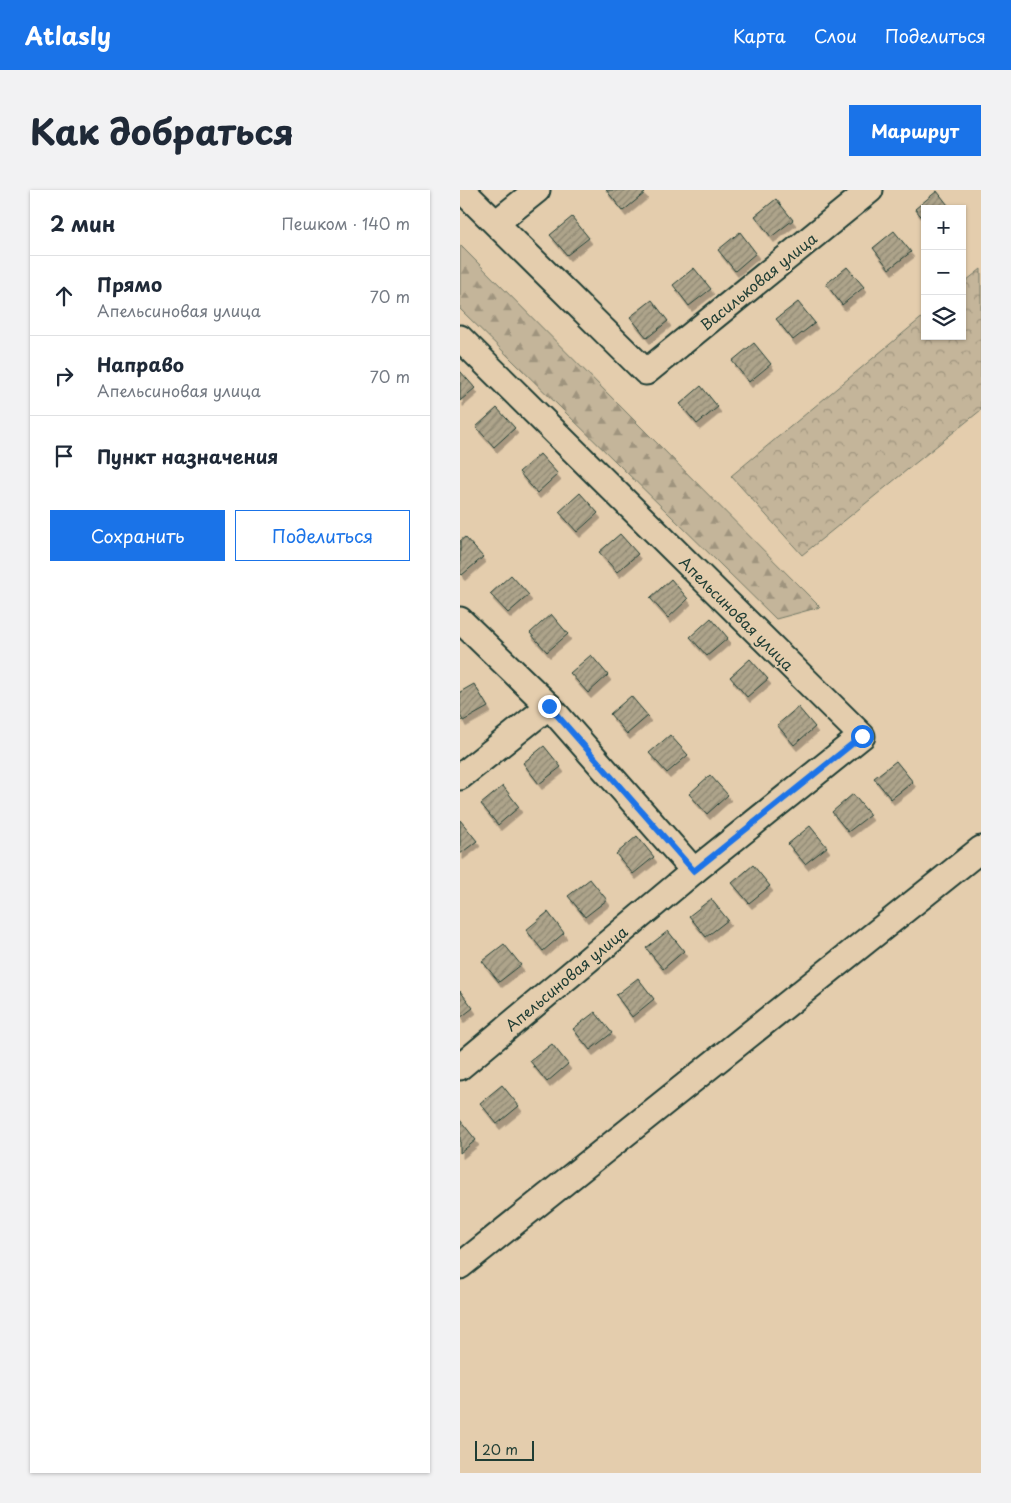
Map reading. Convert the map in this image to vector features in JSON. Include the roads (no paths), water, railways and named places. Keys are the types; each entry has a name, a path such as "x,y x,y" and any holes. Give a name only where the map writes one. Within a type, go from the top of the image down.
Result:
{"street":[{"path":"462,190 496,223 537,190"},
{"name":"Васильковая улица","path":"496,223 646,372 870,190"},
{"name":"Апельсиновая улица","path":"460,338 862,736 694,871 460,1067"},
{"path":"460,620 549,706 694,871"},
{"path":"460,777 549,706"},
{"path":"460,1266 981,849"}]}
